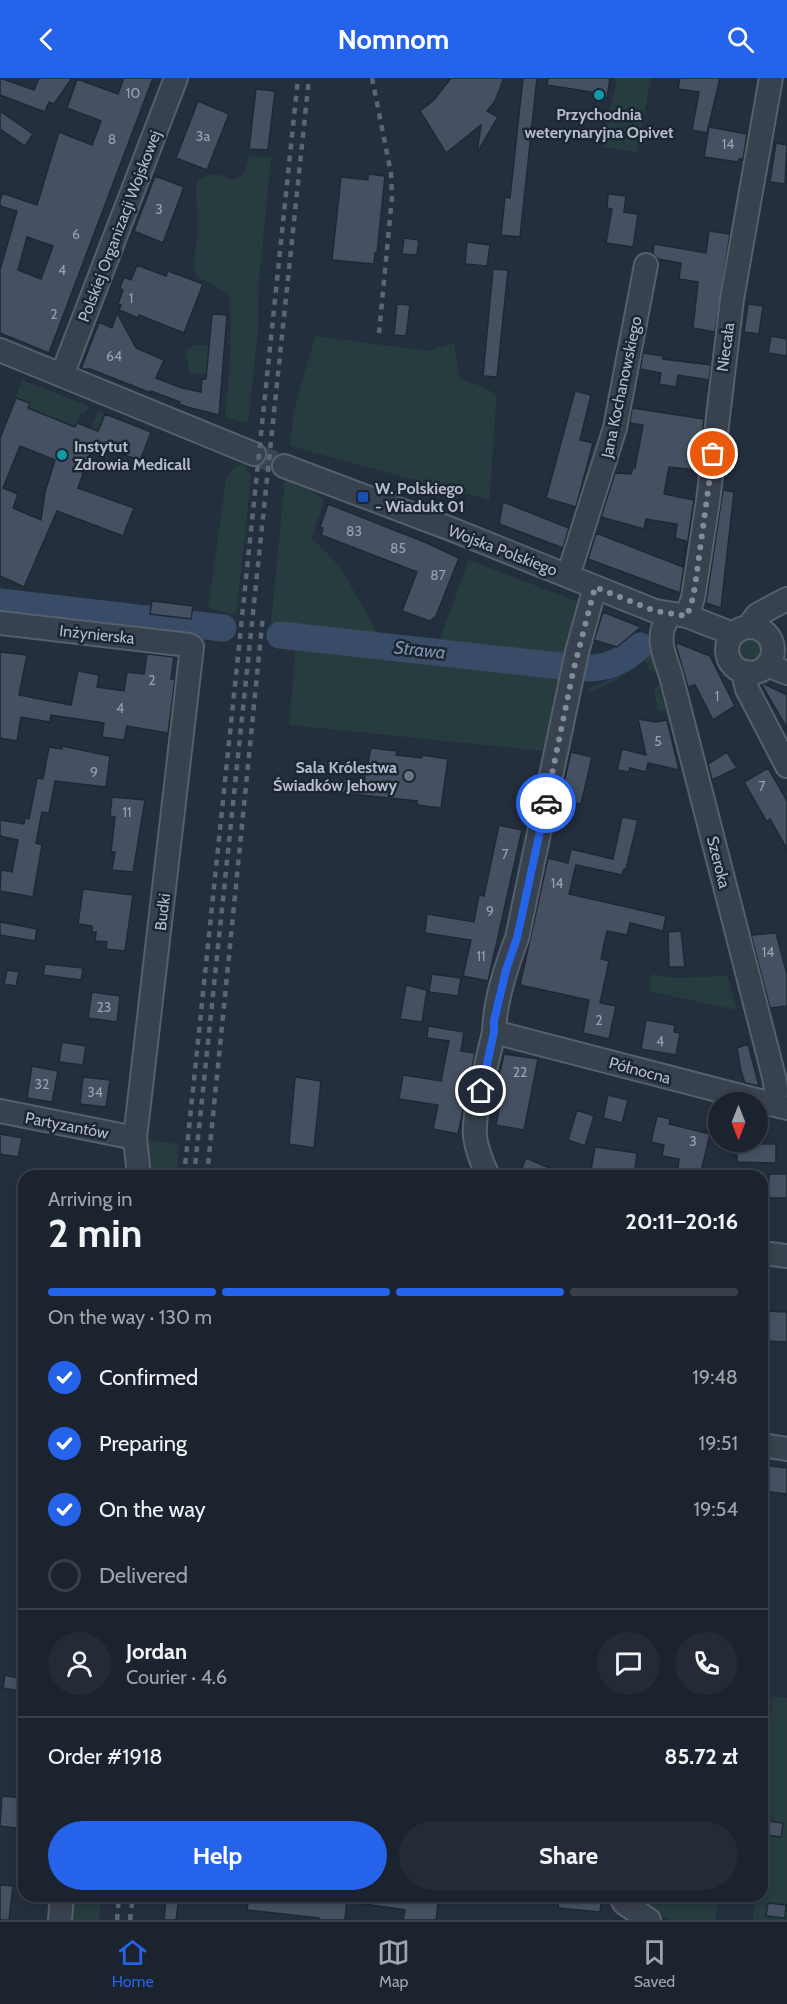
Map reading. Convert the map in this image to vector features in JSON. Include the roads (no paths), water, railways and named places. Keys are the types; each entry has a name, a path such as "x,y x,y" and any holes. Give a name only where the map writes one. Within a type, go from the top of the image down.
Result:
{"street":[{"name":"Polskiej Organizacji Wojskowej","path":"62,375 176,78"},
{"name":"Niecała","path":"669,616 693,598 708,501 723,361 771,78"},
{"name":"Jana Kochanowskiego","path":"568,576 615,428 646,265"},
{"path":"0,350 254,454"},
{"name":"Wojska Polskiego","path":"284,465 669,616 736,636 760,629 772,660"},
{"path":"485,1170 480,1159 475,1133 477,1111 494,1032 494,1021 506,970 517,938 575,662 595,587"},
{"path":"772,660 735,667 730,662 736,636 757,615 786,600"},
{"path":"786,600 772,660 745,681 787,766"},
{"name":"Szeroka","path":"669,616 660,632 662,646 781,1107"},
{"name":"Inżynierska","path":"0,623 192,647"},
{"name":"Budki","path":"138,1170 135,1138 192,647"},
{"name":"Północna","path":"494,1032 781,1107"},
{"name":"Partyzantów","path":"0,1111 135,1138"},
{"path":"768,1254 787,1256"},
{"path":"768,1446 787,1449"},
{"path":"60,1920 62,1902"},
{"path":"624,1902 649,1920"}],"waterway":[{"name":"Strawa","path":"0,602 223,628"},
{"name":"Strawa","path":"280,635 560,666"},
{"name":"Strawa","path":"588,668 603,667 616,662 640,646"}],"tunnel":[{"path":"254,454 284,466"}],"railway":[{"path":"185,1170 298,78"},
{"path":"195,1170 309,78"},
{"path":"372,78 391,173 392,197 379,333"},
{"path":"208,1170 263,615"},
{"path":"117,1920 118,1902"},
{"path":"130,1920 132,1902"}],"place":[{"name":"Przychodnia weterynaryjna Opivet","path":"599,95"},
{"name":"Instytut Zdrowia Medicall","path":"62,455"},
{"name":"W. Polskiego - Wiadukt 01","path":"363,497"},
{"name":"Sala Królestwa Świadków Jehowy","path":"409,776"}]}
